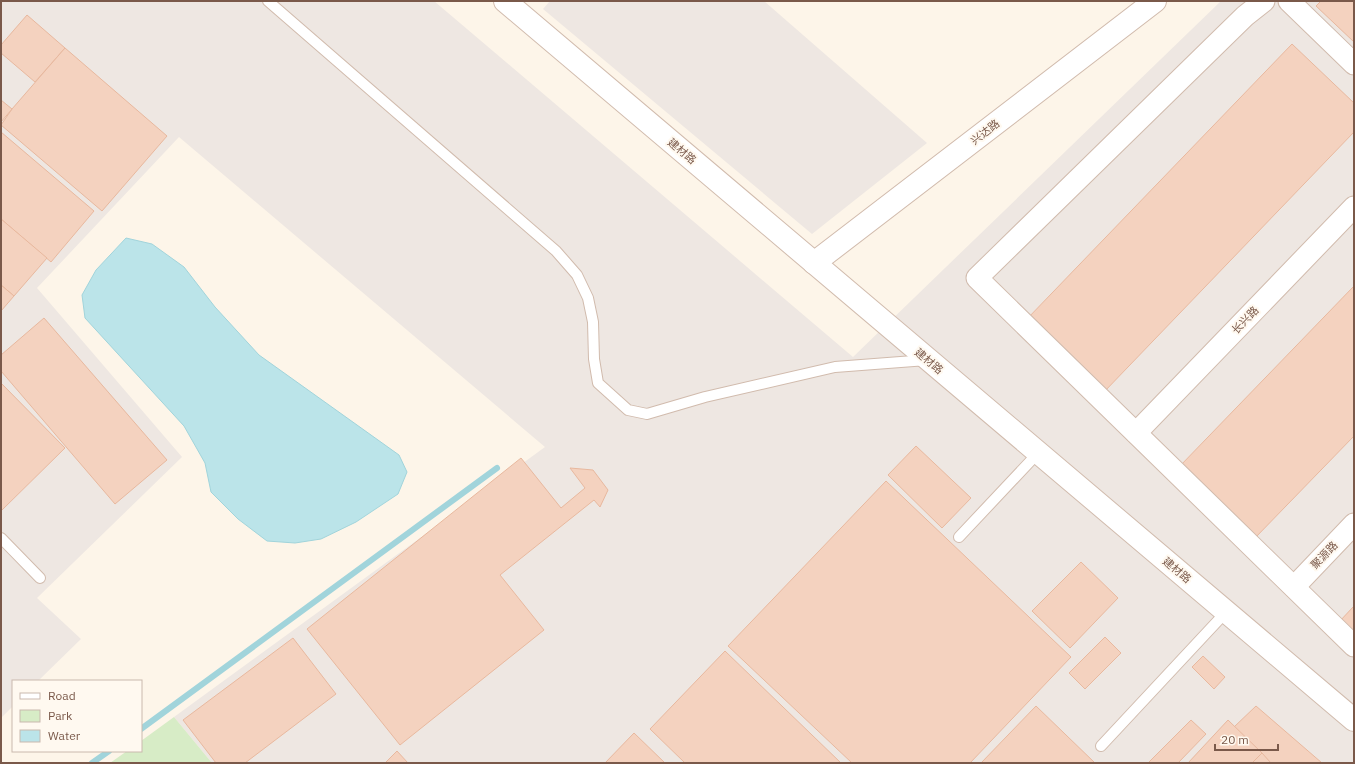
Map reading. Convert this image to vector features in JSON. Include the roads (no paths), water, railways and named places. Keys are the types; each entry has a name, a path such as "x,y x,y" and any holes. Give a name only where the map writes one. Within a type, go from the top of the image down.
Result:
{"street":[{"name":"建材路","path":"505,1 1354,720"},
{"name":"兴达路","path":"814,263 1155,1"},
{"path":"1264,1 1244,16 977,278 1354,646"},
{"path":"1288,1 1354,64"},
{"name":"长兴路","path":"1136,433 1354,207"},
{"name":"聚源路","path":"1294,587 1354,524"}],"lane":[{"path":"268,1 560,256 578,275 588,298 593,322 594,359 598,383 628,410 647,414 705,397 835,367 929,360"},
{"path":"959,537 1038,453"},
{"path":"1,538 40,578"},
{"path":"1101,746 1226,612"}],"water":[{"path":"126,238 152,244 184,267 215,307 259,355 399,455 407,472 398,494 356,522 321,539 295,543 267,541 238,519 211,492 205,463 184,426 85,318 82,295 96,270"}],"waterway":[{"path":"142,728 497,468"},
{"path":"92,763 108,752"}]}
